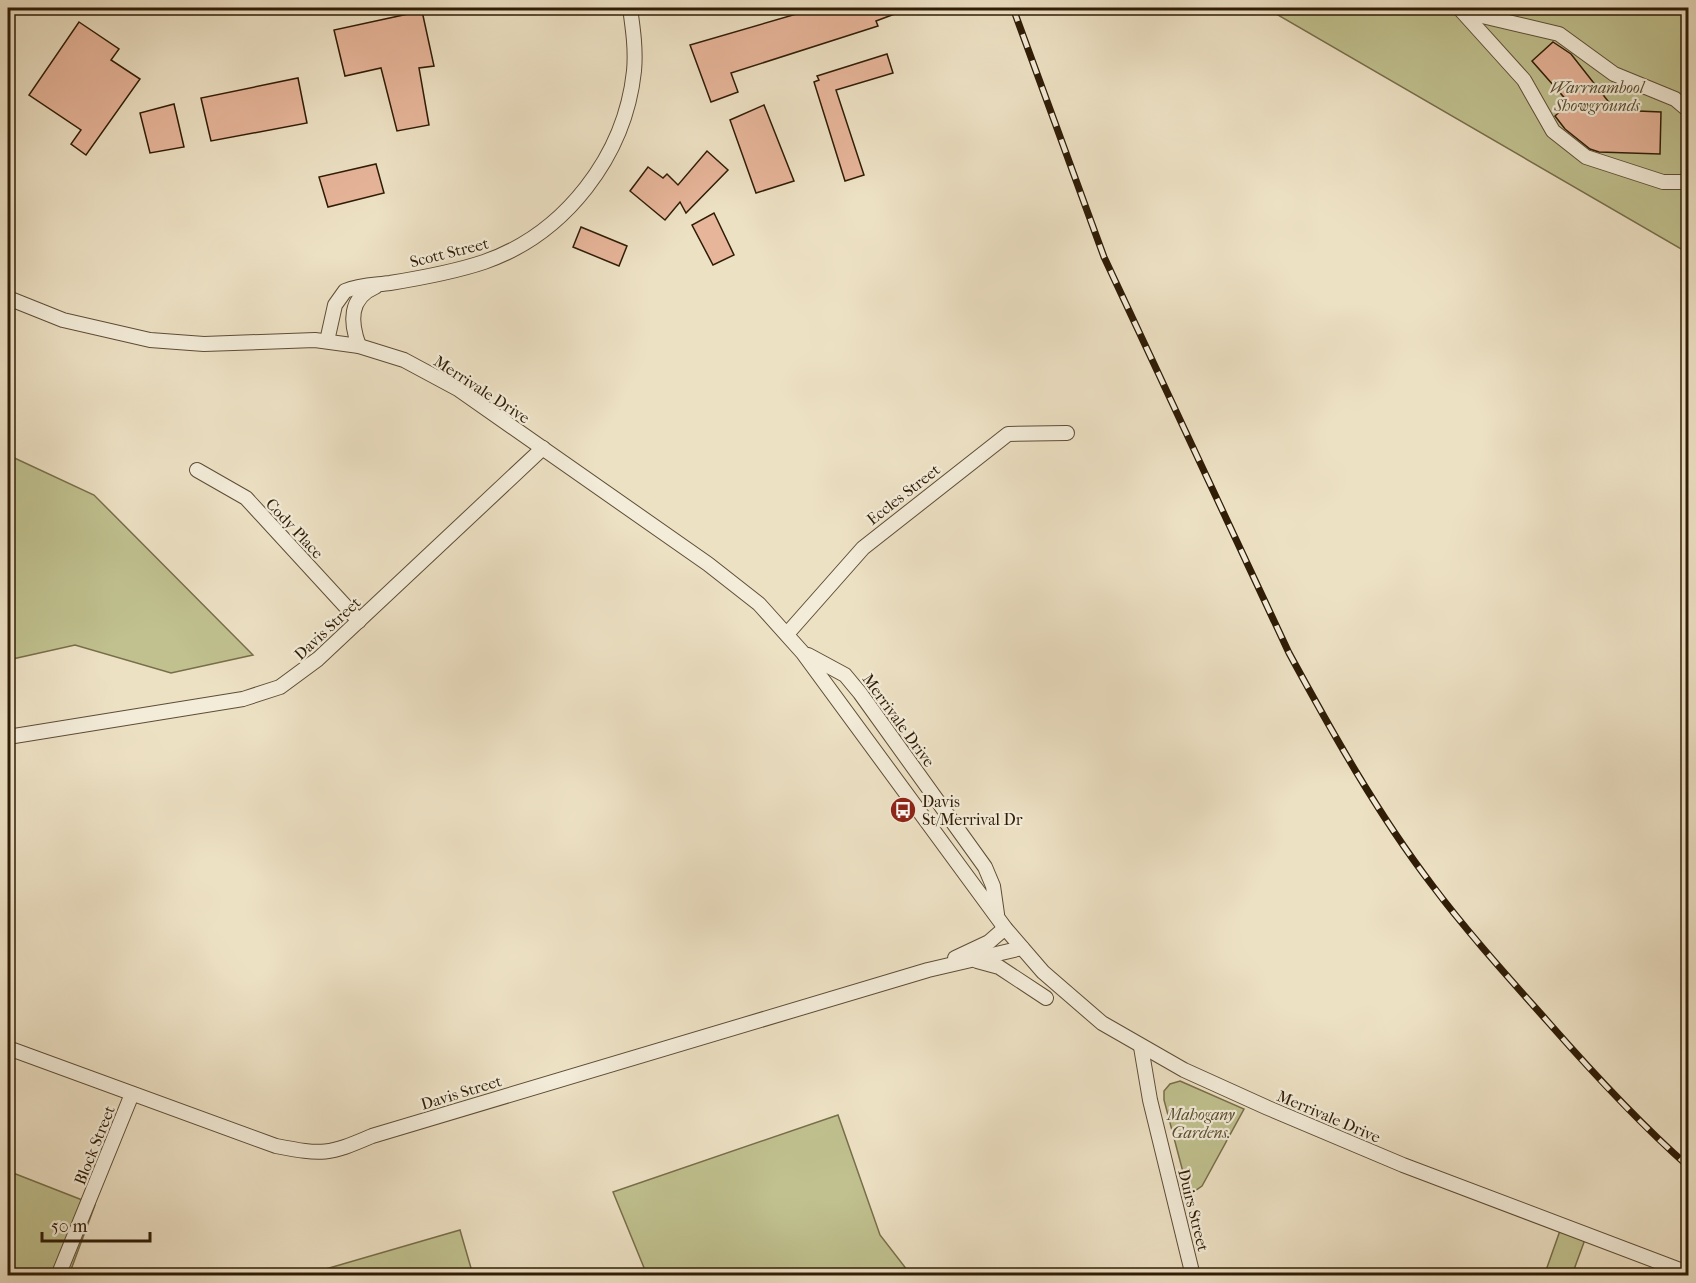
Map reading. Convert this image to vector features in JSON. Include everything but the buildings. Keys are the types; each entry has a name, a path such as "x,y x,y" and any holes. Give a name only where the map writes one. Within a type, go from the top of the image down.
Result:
{"street":[{"name":"Scott Street","path":"327,341 330,320 339,296 356,287 466,267 503,254 545,230 578,199 594,178 614,142 630,95 635,52 630,8"},
{"path":"1462,10 1559,34 1614,75 1675,99 1689,110"},
{"path":"1462,10 1524,80 1553,131 1586,157 1663,182 1689,182"},
{"name":"Scott Street","path":"359,346 353,318 356,301 369,290 392,282"},
{"name":"Merrivale Drive","path":"8,298 63,320 150,340 204,344 327,341 359,346 404,360 458,389 744,590 788,634 803,653 1002,924 1075,1002 1141,1047 1268,1108 1403,1166 1689,1273"},
{"name":"Eccles Street","path":"788,634 863,548 1008,434 1067,433"},
{"name":"Davis Street","path":"8,737 262,694 301,674 543,448"},
{"name":"Cody Place","path":"197,470 246,498 359,621"},
{"name":"Merrivale Drive","path":"803,653 845,675 860,693 985,867 993,886 1002,924"},
{"name":"Davis Street","path":"928,970 989,942 1002,924"},
{"name":"Davis Street","path":"8,1048 276,1146 311,1152 335,1152 372,1136 928,970 1022,948"},
{"path":"968,961 999,967 1046,998"},
{"name":"Duirs Street","path":"1141,1047 1150,1100 1193,1275"},
{"name":"Block Street","path":"58,1275 132,1094"}],"green space":[{"name":"Warrnambool Showgrounds","path":"1266,8 1688,8 1688,253"},
{"path":"8,455 94,495 253,655 171,673 75,645 8,660"},
{"name":"Mahogany Gardens.","path":"1180,1081 1244,1109 1202,1186 1189,1195 1164,1100 1164,1091 1170,1084"},
{"path":"838,1115 880,1235 911,1275 647,1275 613,1192"},
{"path":"8,1171 95,1205 69,1275 8,1275"},
{"path":"1562,1225 1587,1234 1572,1275 1544,1276"},
{"path":"460,1230 473,1275 305,1275"}],"railway":[{"path":"1013,8 1104,257 1289,653 1339,742 1392,829 1460,920 1599,1079 1688,1166"}],"place":[{"name":"Davis St/Merrival Dr","path":"903,810"}]}
